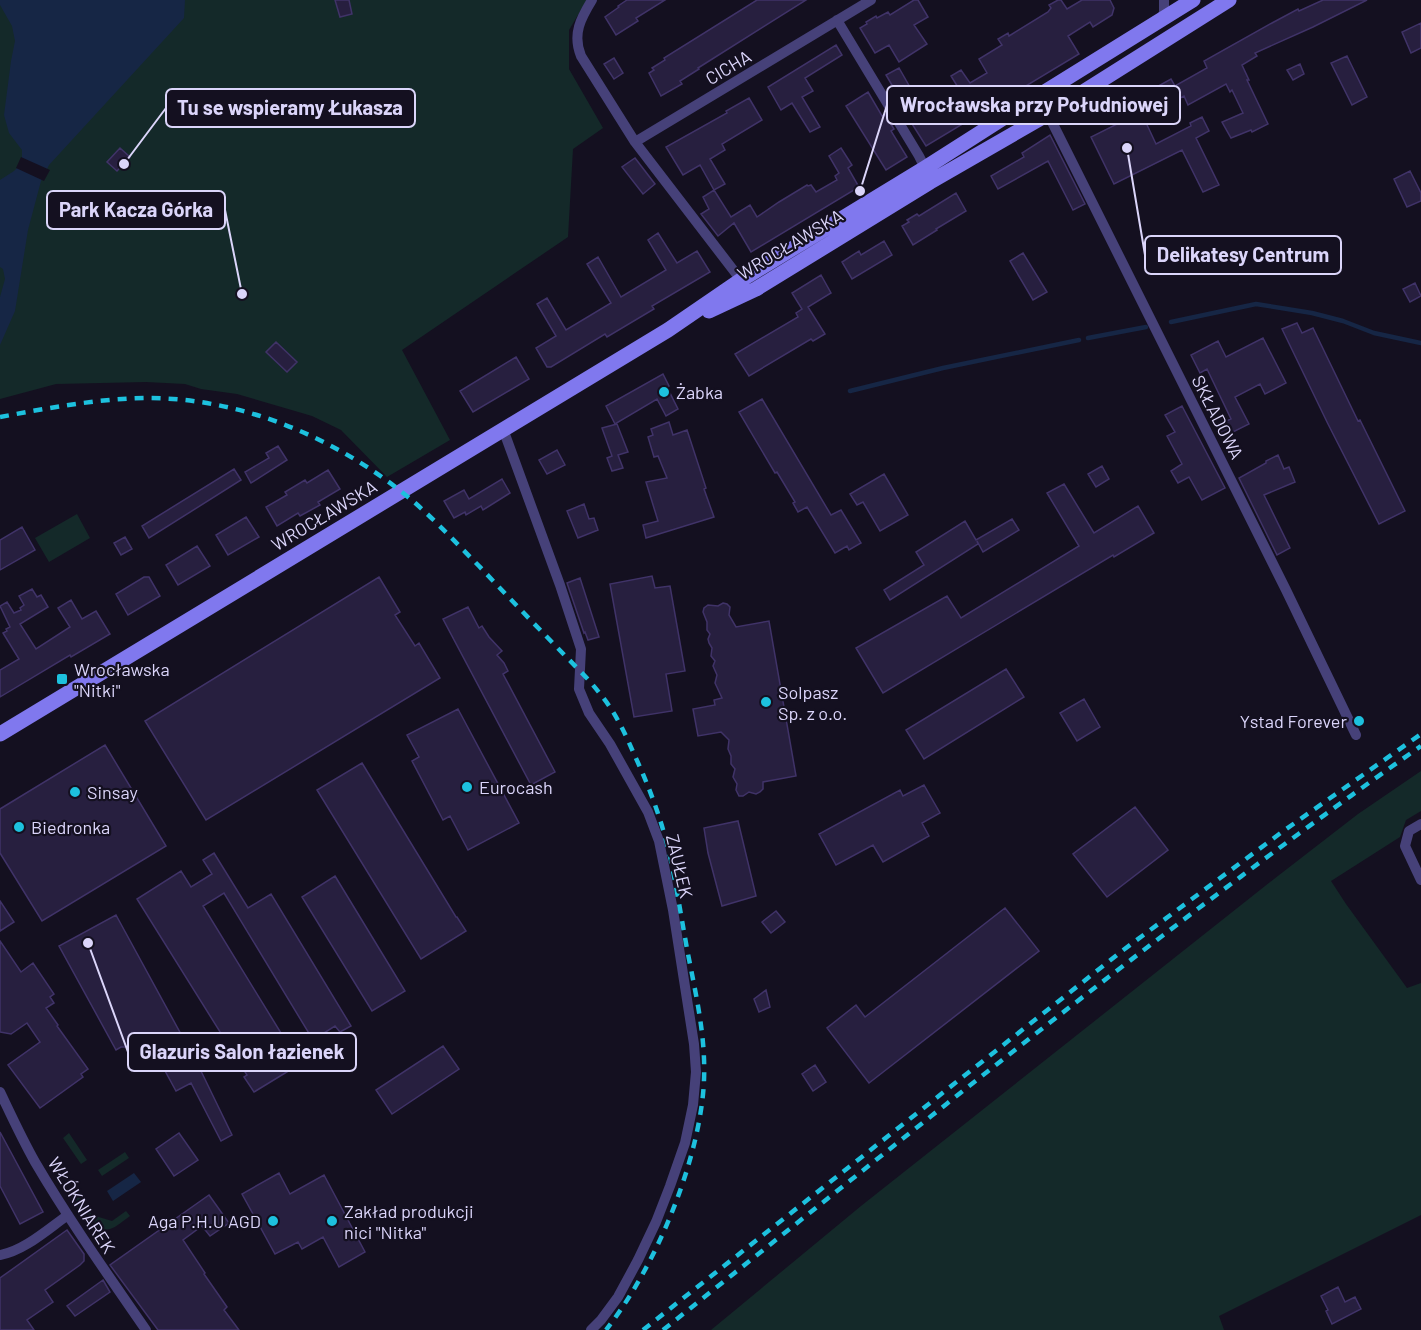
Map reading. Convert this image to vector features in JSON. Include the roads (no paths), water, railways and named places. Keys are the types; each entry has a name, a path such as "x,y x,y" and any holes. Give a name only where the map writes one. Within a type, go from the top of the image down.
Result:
{"street":[{"path":"592,0 582,17 577,36 577,46 581,56 635,142 745,286"},
{"name":"CICHA","path":"635,142 871,0"},
{"path":"1161,21 1164,0"},
{"path":"1194,0 1204,15"},
{"name":"WROCŁAWSKA","path":"928,175 1022,106 1194,0"},
{"name":"WROCŁAWSKA","path":"0,734 928,175 1048,114 1229,0"},
{"path":"837,20 928,175"},
{"path":"1022,106 1041,109 1048,114 1054,98 1069,77"},
{"name":"SKŁADOWA","path":"1048,114 1356,735"},
{"name":"ZAUŁEK","path":"503,429 581,649 579,689 589,713 610,744 648,812 659,841 673,910 694,1044 696,1072 693,1105 685,1143 670,1186 656,1222 618,1297 591,1330"},
{"path":"1421,824 1409,831 1405,846 1421,880"},
{"name":"WŁÓKNIAREK","path":"0,1092 35,1161 68,1215 146,1330"},
{"path":"0,1255 21,1248 68,1215"}],"water":[{"path":"0,0 185,0 184,18 49,165 41,181 28,230 15,311 0,345 0,297 5,279 3,269 0,267 0,180 22,163 22,150 9,133 4,115 15,41 12,26 0,5"},
{"path":"134,1173 141,1182 113,1201 107,1191"}],"waterway":[{"path":"1171,322 1256,304 1312,313 1343,321 1374,333 1421,343"},
{"path":"1088,338 1146,327"},
{"path":"850,391 943,368 1079,340"}],"railway":[{"path":"0,417 108,400 144,398 181,400 217,405 253,414 322,441 385,479 423,510 585,676 611,708 645,779 667,843 699,1010 704,1084 697,1132 680,1192 639,1280 606,1330"},
{"path":"643,1330 1122,951 1282,832 1421,734"},
{"path":"663,1330 1132,959 1324,815 1421,746"}],"place":[{"name":"Delikatesy Centrum","path":"1127,148"},
{"name":"Tu se wspieramy Łukasza","path":"124,164"},
{"name":"Wrocławska przy Południowej","path":"860,191"},
{"name":"Park Kacza Górka","path":"242,294"},
{"name":"Żabka","path":"664,392"},
{"name":"Wrocławska \"Nitki\"","path":"62,679"},
{"name":"Solpasz Sp. z o.o.","path":"766,702"},
{"name":"Ystad Forever","path":"1359,721"},
{"name":"Eurocash","path":"467,787"},
{"name":"Sinsay","path":"75,792"},
{"name":"Biedronka","path":"19,827"},
{"name":"Glazuris Salon łazienek","path":"88,943"},
{"name":"Aga P.H.U AGD","path":"273,1221"},
{"name":"Zakład produkcji nici \"Nitka\"","path":"332,1221"}]}
